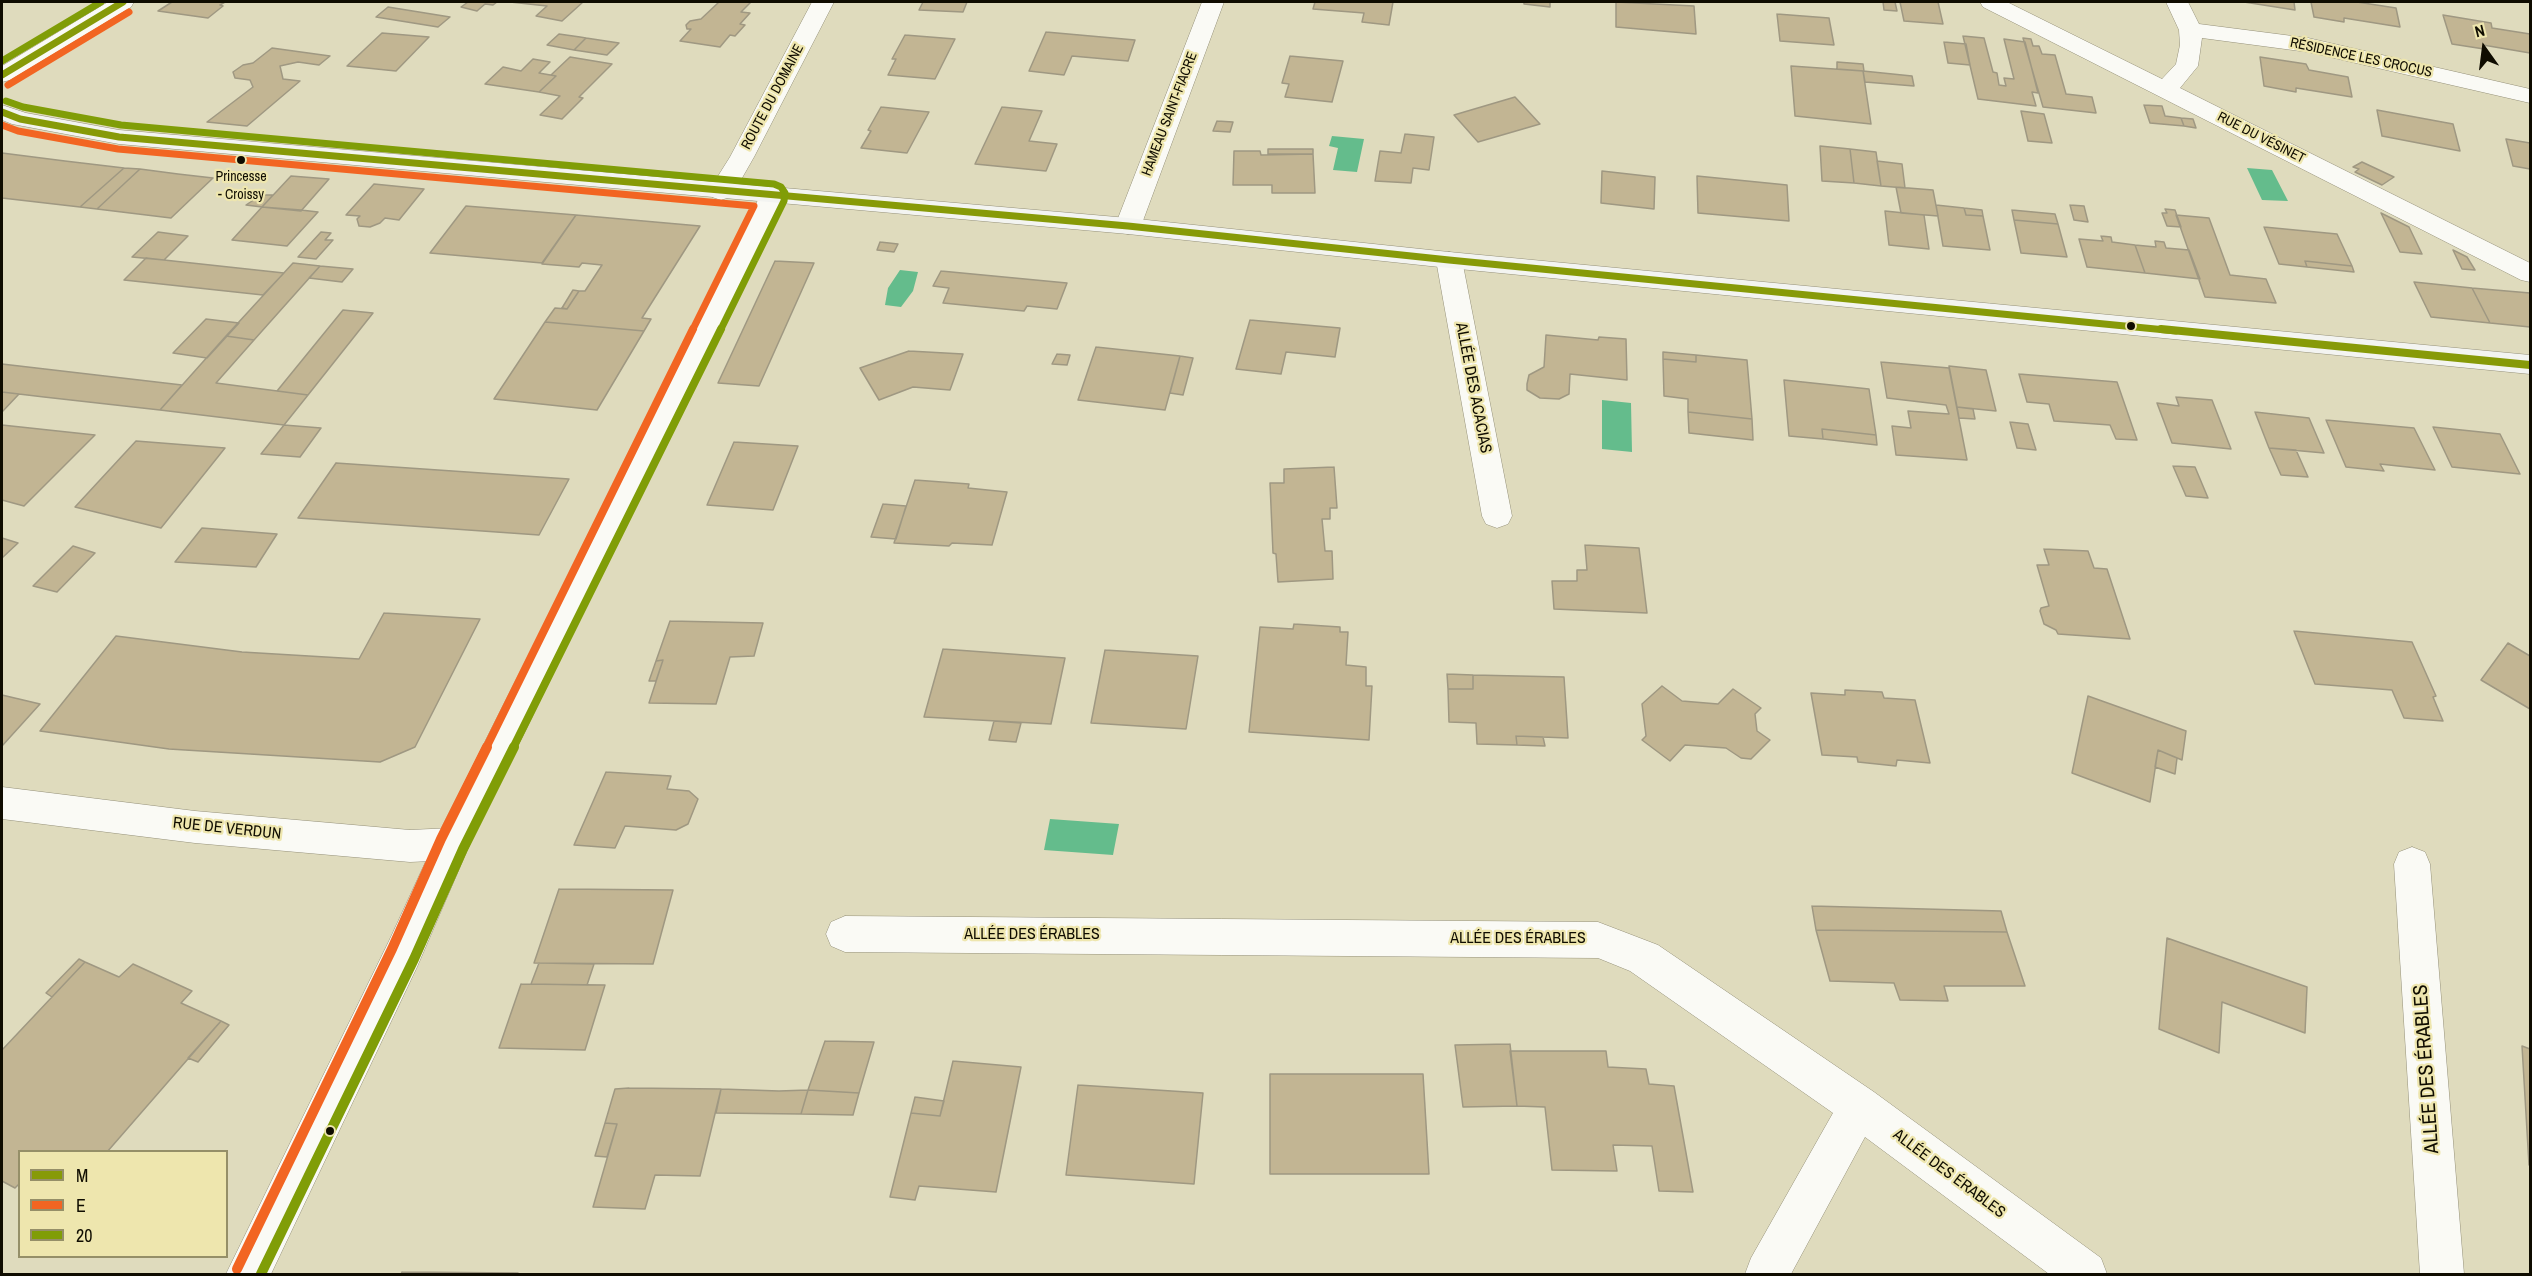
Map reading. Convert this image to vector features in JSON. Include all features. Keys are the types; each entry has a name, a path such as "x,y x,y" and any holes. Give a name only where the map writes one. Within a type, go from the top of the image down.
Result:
{"main road":[{"path":"2,112 20,119 119,137 721,192 1128,226 1449,260 2530,365"}],"street":[{"path":"2,75 123,2"},
{"name":"ROUTE DU DOMAINE","path":"721,192 823,2"},
{"name":"HAMEAU SAINT-FIACRE","path":"1128,226 1213,2"},
{"name":"RUE DU VÉSINET","path":"1991,2 2530,274"},
{"path":"2165,90 2187,66 2190,30 2177,2"},
{"name":"RÉSIDENCE LES CROCUS","path":"2190,30 2308,45 2530,96"},
{"path":"248,1275 402,954 452,844 773,196"},
{"name":"ALLÉE DES ACACIAS","path":"1449,260 1497,516"},
{"name":"RUE DE VERDUN","path":"2,803 195,827 410,846 452,844"},
{"name":"ALLÉE DES ÉRABLES","path":"2412,864 2442,1275"},
{"name":"ALLÉE DES ÉRABLES","path":"845,934 1598,940 1644,958 1859,1107 2085,1275"},
{"path":"1767,1275 1859,1107"}],"shaded area":[{"path":"1332,136 1364,139 1357,172 1333,170 1338,148 1329,146"},
{"path":"2247,168 2272,170 2288,201 2262,200"},
{"path":"900,270 918,272 913,291 901,307 885,305 888,288"},
{"path":"1602,400 1631,403 1632,452 1602,449"},
{"path":"1050,819 1119,824 1113,855 1044,850"}],"building":[{"path":"172,2 225,2 208,18 158,11"},
{"path":"468,2 497,2 493,5 485,4 477,11 461,7"},
{"path":"510,2 583,2 562,21 536,16 547,6"},
{"path":"719,2 751,2 741,12 750,13 740,24 745,25 735,36 730,35 720,47 680,41 691,29 687,29 686,25 690,21 701,19"},
{"path":"923,2 967,2 963,12 919,10"},
{"path":"1315,2 1393,2 1389,25 1362,22 1364,13 1313,9"},
{"path":"1524,2 1550,2 1550,7 1524,4"},
{"path":"1616,2 1694,6 1696,34 1616,27"},
{"path":"1883,2 1895,2 1897,11 1884,10"},
{"path":"1900,2 1938,2 1943,24 1904,21"},
{"path":"2244,2 2294,2 2295,10"},
{"path":"2311,2 2357,2 2396,8 2400,27 2344,18 2344,22 2314,17"},
{"path":"388,7 450,17 438,27 376,17"},
{"path":"1777,14 1829,18 1834,45 1780,41"},
{"path":"2443,15 2491,23 2492,28 2530,34 2530,53 2483,45 2484,49 2452,44"},
{"path":"1046,32 1135,40 1128,61 1072,56 1064,75 1029,71"},
{"path":"382,33 429,37 396,71 347,66"},
{"path":"559,34 586,38 574,50 547,45"},
{"path":"905,35 955,39 935,79 888,75 896,59 892,59"},
{"path":"1963,36 1984,38 1993,72 1997,73 1999,85 2006,86 2004,78 2014,79 2004,39 2025,42 2038,93 2032,92 2036,106 1978,99"},
{"path":"586,38 619,43 607,55 574,50"},
{"path":"2023,38 2031,39 2033,46 2039,46 2042,54 2055,55 2066,94 2092,97 2096,113 2043,107"},
{"path":"1944,42 1966,44 1970,65 1948,63"},
{"path":"272,48 330,56 319,65 298,62 280,66 283,79 300,81 247,126 207,122 253,87 250,80 235,78 233,72 243,65 253,63"},
{"path":"1290,56 1343,61 1332,102 1285,97 1289,84 1282,83"},
{"path":"570,57 612,64 579,97 583,98 562,119 540,115 560,96 539,92 556,76 551,75"},
{"path":"2260,57 2306,64 2309,70 2348,77 2352,97 2296,88 2296,92 2264,86"},
{"path":"533,59 550,62 539,73 556,76 539,92 485,84 503,67 521,71"},
{"path":"1837,62 1863,64 1864,71 1837,69"},
{"path":"1791,66 1863,71 1871,124 1795,116"},
{"path":"1863,71 1912,76 1914,86 1865,82"},
{"path":"1515,97 1540,124 1478,142 1454,115"},
{"path":"2144,105 2162,106 2165,116 2181,118 2184,126 2150,123"},
{"path":"881,107 929,112 907,153 861,148"},
{"path":"1002,107 1042,111 1029,141 1057,144 1046,171 975,164"},
{"path":"2377,110 2453,124 2460,151 2382,136"},
{"path":"2021,111 2044,114 2052,143 2028,141"},
{"path":"2181,118 2193,119 2196,128 2184,126"},
{"path":"1217,121 1233,122 1230,132 1213,131"},
{"path":"1405,134 1434,137 1429,170 1413,168 1411,183 1375,181 1380,151 1401,153"},
{"path":"2506,139 2530,143 2530,169 2513,166"},
{"path":"1820,146 1850,149 1854,183 1822,181"},
{"path":"1268,149 1313,149 1313,154 1268,154"},
{"path":"1850,149 1876,152 1881,186 1854,183"},
{"path":"1234,151 1260,151 1261,155 1313,154 1315,193 1272,193 1272,185 1233,185"},
{"path":"2,153 124,168 80,207 2,198"},
{"path":"1877,161 1902,164 1905,188 1881,186"},
{"path":"2362,162 2394,177 2382,185 2355,172 2359,169 2353,167"},
{"path":"124,168 140,169 97,209 80,207"},
{"path":"140,169 213,178 171,218 97,209"},
{"path":"1602,171 1655,177 1654,209 1601,203"},
{"path":"291,176 329,179 301,211 262,207"},
{"path":"1697,176 1787,185 1789,221 1698,213"},
{"path":"374,184 424,189 399,220 385,218 370,227 359,226 357,219 360,216 346,215"},
{"path":"1896,187 1933,190 1938,216 1901,213"},
{"path":"261,195 273,195 262,207 246,205"},
{"path":"1936,205 1964,208 1966,215 1983,216 1990,250 1943,246"},
{"path":"2070,205 2084,206 2088,222 2074,220"},
{"path":"466,206 576,215 542,263 430,253"},
{"path":"262,207 318,212 287,246 232,240"},
{"path":"1964,208 1982,210 1983,216 1966,215"},
{"path":"2165,209 2175,210 2181,227 2167,226 2162,213 2167,213"},
{"path":"2012,210 2055,214 2058,224 2014,220"},
{"path":"1885,211 1924,215 1929,249 1889,245"},
{"path":"2381,213 2409,227 2422,254 2400,252"},
{"path":"576,215 700,226 642,318 651,319 644,331 545,322 555,308 567,309 579,291 585,291 602,265 582,263 579,267 542,264"},
{"path":"2176,215 2209,218 2230,275 2266,279 2276,303 2205,297"},
{"path":"2014,220 2058,224 2067,257 2021,253"},
{"path":"2264,227 2337,234 2352,266 2305,261 2307,267 2279,264"},
{"path":"158,232 188,236 164,260 132,257"},
{"path":"321,232 331,233 325,240 333,240 316,259 298,257"},
{"path":"2101,236 2111,237 2112,242 2135,245 2145,273 2087,267 2079,239 2103,241"},
{"path":"2155,241 2164,242 2166,248 2189,250 2200,279 2145,273 2135,245 2156,247"},
{"path":"880,242 898,244 894,252 877,250"},
{"path":"2453,250 2467,257 2475,270 2462,269"},
{"path":"146,258 284,273 263,295 124,280"},
{"path":"775,261 814,263 759,386 718,383"},
{"path":"2305,261 2352,266 2354,272 2307,267"},
{"path":"293,263 320,266 254,340 226,336"},
{"path":"320,266 353,269 342,282 309,278"},
{"path":"941,271 1067,283 1057,309 1027,306 1024,311 943,303 949,288 933,286"},
{"path":"2414,282 2472,288 2490,323 2431,317"},
{"path":"2472,288 2530,293 2530,327 2490,323"},
{"path":"573,290 579,291 567,309 562,308"},
{"path":"343,310 373,313 308,395 277,391"},
{"path":"206,319 239,323 207,358 173,353"},
{"path":"1250,320 1340,328 1335,357 1286,352 1281,374 1236,369"},
{"path":"545,322 644,331 597,410 494,399"},
{"path":"1546,335 1598,340 1599,337 1626,339 1627,380 1570,374 1569,394 1559,399 1540,398 1527,390 1527,384 1529,375 1544,367"},
{"path":"226,336 254,340 216,383 308,395 284,425 160,410"},
{"path":"1096,347 1180,356 1165,410 1078,400"},
{"path":"909,351 963,354 950,390 913,387 879,400 860,368"},
{"path":"1663,352 1696,355 1696,362 1663,359"},
{"path":"1057,354 1070,355 1067,365 1052,364"},
{"path":"1696,355 1747,360 1752,419 1688,412 1688,399 1664,396 1663,359 1696,362"},
{"path":"1180,356 1193,358 1183,395 1170,393"},
{"path":"1881,362 1949,368 1967,460 1896,455 1892,426 1911,428 1908,411 1949,414 1946,405 1887,398"},
{"path":"2,364 182,385 160,410 44,397 2,392"},
{"path":"1949,366 1986,370 1996,411 1957,407"},
{"path":"2019,374 2117,382 2137,440 2116,439 2110,425 2054,421 2049,404 2027,402"},
{"path":"1784,380 1869,389 1876,435 1822,429 1823,439 1789,436"},
{"path":"2,392 19,394 2,412"},
{"path":"2176,397 2212,400 2231,449 2172,443 2157,403 2179,406"},
{"path":"1957,407 1973,409 1975,419 1959,418"},
{"path":"1688,412 1752,419 1753,440 1689,433"},
{"path":"2255,412 2309,418 2324,453 2269,448"},
{"path":"2326,420 2414,428 2435,470 2380,464 2384,471 2346,467"},
{"path":"2010,422 2028,424 2036,450 2017,448"},
{"path":"2,425 95,435 24,506 2,500"},
{"path":"284,425 321,428 300,457 261,454"},
{"path":"2433,427 2500,434 2520,474 2452,467"},
{"path":"1822,429 1876,435 1877,445 1823,439"},
{"path":"136,441 225,448 161,528 75,507"},
{"path":"734,442 798,446 773,510 707,505"},
{"path":"2269,448 2296,450 2308,477 2281,475"},
{"path":"336,463 569,479 539,535 298,518"},
{"path":"2173,466 2195,467 2208,498 2186,496"},
{"path":"1334,467 1337,508 1330,508 1330,519 1322,519 1325,551 1332,551 1333,579 1278,582 1276,554 1273,553 1270,483 1284,483 1284,469"},
{"path":"915,480 969,484 968,488 1007,492 992,545 952,543 949,546 894,543"},
{"path":"883,504 906,506 896,539 871,537"},
{"path":"202,528 277,534 256,567 175,562"},
{"path":"2,538 18,543 2,558"},
{"path":"1585,545 1639,548 1647,613 1554,609 1552,581 1577,581 1577,570 1587,570"},
{"path":"73,546 95,553 57,592 33,586"},
{"path":"2044,549 2088,551 2094,568 2107,569 2130,639 2058,634 2056,630 2044,624 2040,611 2041,608 2049,606 2037,565 2049,565"},
{"path":"384,613 480,619 415,747 380,762 169,749 40,731 116,636 242,652 359,659"},
{"path":"670,621 763,623 754,656 730,657 716,704 649,703 663,660 656,661"},
{"path":"1294,624 1340,627 1340,632 1348,632 1346,665 1366,667 1366,686 1372,686 1369,740 1249,732 1260,627 1293,629"},
{"path":"2294,631 2412,642 2436,696 2433,697 2443,721 2404,718 2392,690 2315,684"},
{"path":"2508,643 2530,656 2530,709 2481,680"},
{"path":"943,649 1065,658 1051,724 924,717"},
{"path":"1105,650 1198,656 1186,729 1091,723"},
{"path":"663,660 656,681 649,681 656,661"},
{"path":"1447,674 1473,675 1473,689 1448,689"},
{"path":"1473,675 1564,677 1568,738 1516,736 1517,745 1477,744 1476,723 1449,722 1448,689 1473,689"},
{"path":"1662,686 1682,701 1718,704 1733,689 1761,708 1755,714 1757,731 1770,740 1751,759 1741,758 1726,748 1685,745 1670,761 1642,740 1646,736 1642,704"},
{"path":"1845,690 1882,692 1884,698 1915,700 1930,763 1897,760 1896,766 1858,762 1857,757 1822,755 1811,693 1845,695"},
{"path":"2,695 40,704 2,746"},
{"path":"2088,696 2186,731 2182,760 2158,750 2150,802 2072,773"},
{"path":"994,721 1021,723 1016,742 989,740"},
{"path":"1516,736 1543,737 1545,746 1517,745"},
{"path":"2158,750 2177,758 2175,774 2155,767"},
{"path":"606,772 671,776 667,789 689,791 698,799 688,824 676,830 625,826 615,848 574,845"},
{"path":"559,889 673,890 653,964 534,963"},
{"path":"1812,906 2001,911 2007,932 1816,930"},
{"path":"1816,930 2007,932 2025,986 1944,986 1948,1001 1900,1000 1894,983 1830,981"},
{"path":"2167,938 2307,987 2305,1033 2222,1002 2219,1053 2159,1029"},
{"path":"79,959 85,962 52,997 46,993"},
{"path":"85,962 119,977 133,964 192,991 181,1003 221,1021 109,1150 18,1150 18,1185 15,1188 2,1181 2,1050"},
{"path":"539,963 594,964 587,985 531,984"},
{"path":"521,984 605,985 585,1050 499,1048"},
{"path":"221,1021 229,1025 198,1062 188,1058"},
{"path":"825,1041 874,1042 859,1093 808,1090"},
{"path":"1510,1044 1517,1106 1463,1107 1455,1045"},
{"path":"2522,1046 2530,1049 2530,1165 2529,1165"},
{"path":"1510,1051 1606,1051 1608,1067 1646,1069 1649,1084 1674,1086 1693,1192 1659,1191 1652,1146 1613,1145 1617,1171 1552,1170 1545,1107 1517,1106"},
{"path":"953,1061 1021,1067 996,1192 919,1186 915,1200 890,1197 911,1113 940,1116"},
{"path":"1270,1074 1423,1074 1429,1174 1270,1174"},
{"path":"1078,1085 1203,1093 1194,1184 1066,1175"},
{"path":"615,1089 721,1089 700,1176 655,1175 645,1209 593,1207 617,1124 605,1123"},
{"path":"721,1089 808,1090 801,1114 716,1113"},
{"path":"808,1090 859,1093 853,1115 801,1114"},
{"path":"915,1097 944,1101 940,1116 911,1113"},
{"path":"605,1123 617,1124 607,1157 595,1156"},
{"path":"402,1272 518,1273 401,1274"}],"transit line":[{"name":"20","path":"2,61 101,2"},
{"name":"M","path":"2,75 123,2"},
{"name":"E","path":"8,85 129,12"},
{"name":"20","path":"6,101 23,107 121,125 774,184 781,187 785,193 784,201 463,849 414,959 261,1274"},
{"name":"M","path":"2,112 20,119 119,137 1128,226 1449,260 2530,365"},
{"name":"E","path":"2,125 18,131 118,149 754,206 441,839 392,949 237,1269"}],"place":[{"name":"Princesse - Croissy","path":"241,160"}]}
